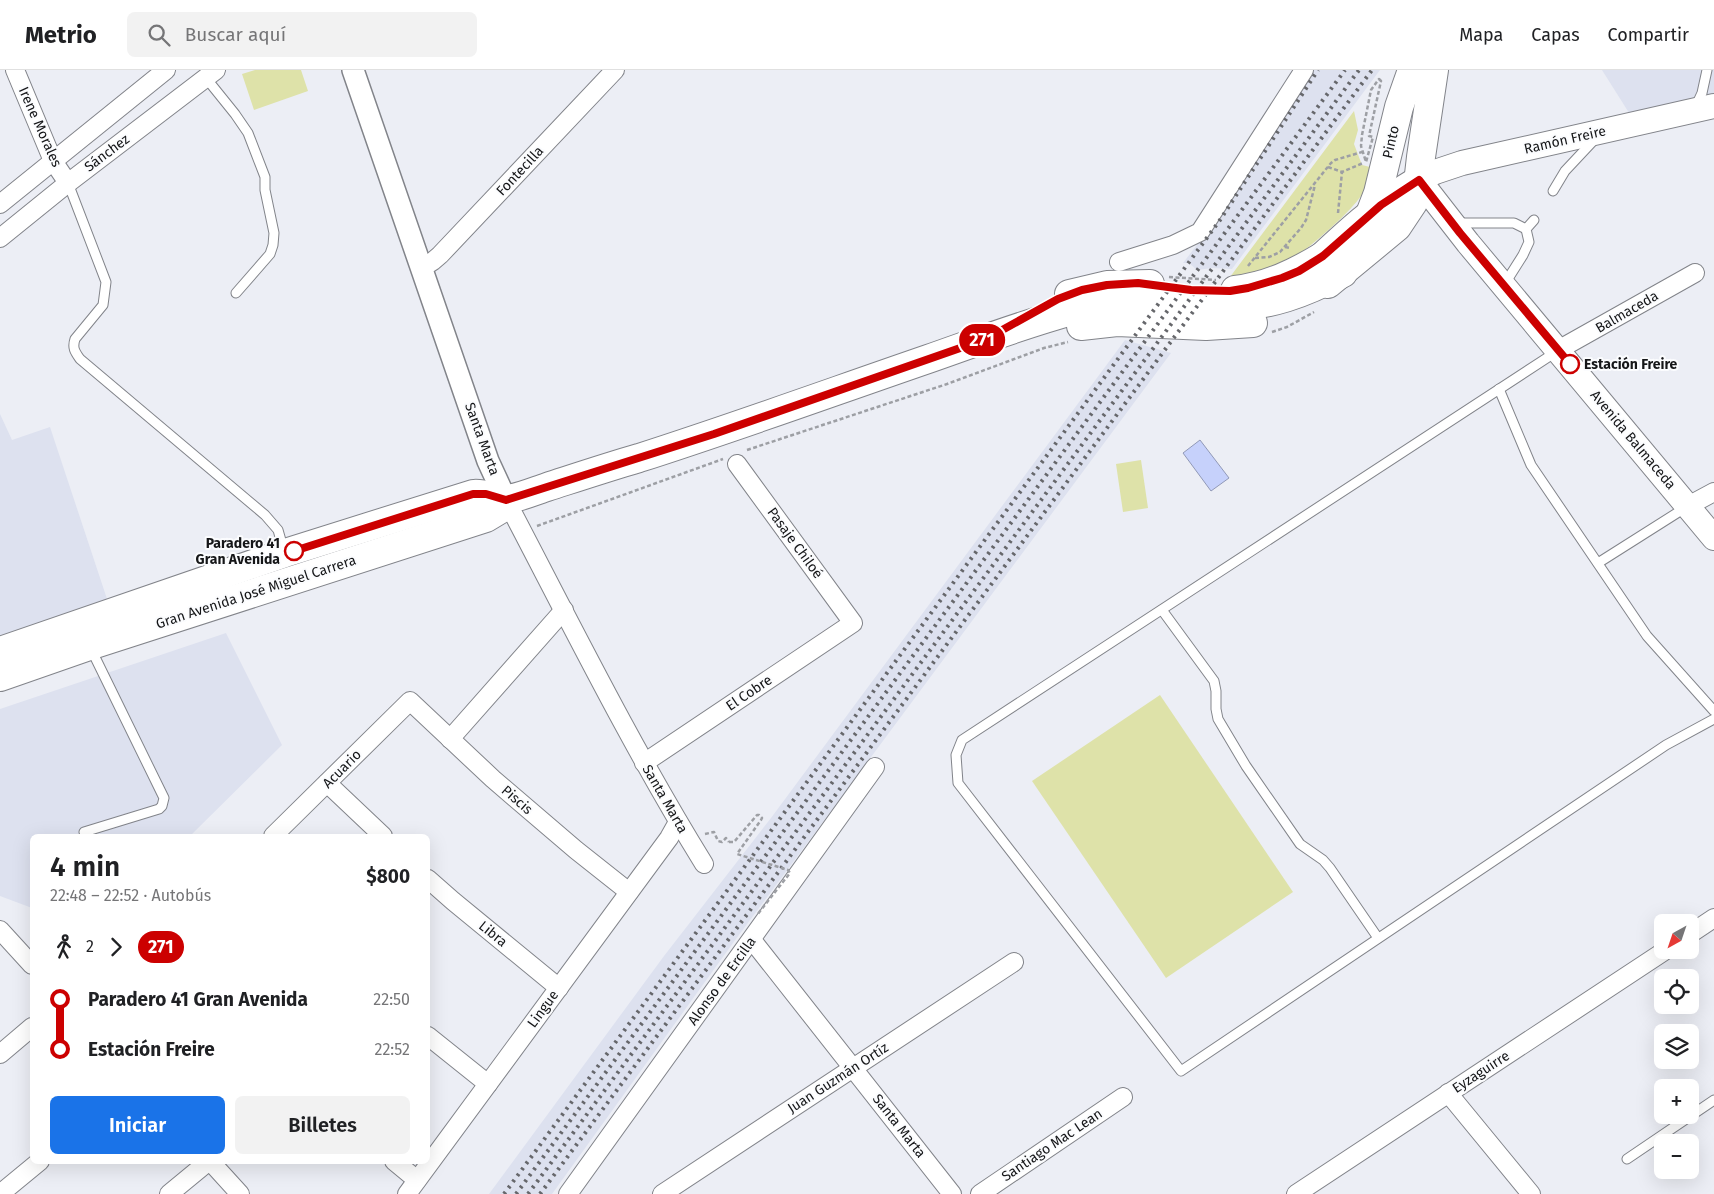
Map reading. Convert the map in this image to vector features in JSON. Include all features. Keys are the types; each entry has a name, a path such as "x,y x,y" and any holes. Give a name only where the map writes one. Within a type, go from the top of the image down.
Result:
{"main road":[{"name":"Pinto","path":"1370,214 1378,193 1399,107 1412,70"},
{"path":"1419,180 1434,70"},
{"name":"Ramón Freire","path":"1419,180 1434,172 1462,163 1704,108"},
{"name":"Gran Avenida José Miguel Carrera","path":"0,651 285,553 473,494 486,494 506,500 714,434 1050,317 1098,305 1138,302 1210,307 1240,306 1273,302 1305,292 1333,264 1370,214 1392,196 1419,180"},
{"name":"Gran Avenida José Miguel Carrera","path":"986,339 1058,299 1082,290 1107,285 1138,283 1210,292 1239,290 1265,284 1299,271 1333,264 1383,239 1403,220 1413,203 1419,180"},
{"name":"Avenida Balmaceda","path":"1419,180 1452,224 1714,538"},
{"name":"Gran Avenida José Miguel Carrera","path":"986,339 1116,322 1206,326 1255,322 1286,312 1322,289 1333,264"},
{"name":"Gran Avenida José Miguel Carrera","path":"0,677 89,646 486,518 501,509 506,500"}],"street":[{"name":"Irene Morales","path":"15,70 53,160 68,183"},
{"name":"Santa Marta","path":"353,70 488,461 522,531 644,763 704,864"},
{"name":"Fontecilla","path":"422,268 440,255 615,70"},
{"path":"1119,262 1173,245 1200,232 1304,70"},
{"name":"Sánchez","path":"0,204 157,73"},
{"name":"Sánchez","path":"0,238 68,183 211,74"},
{"name":"Balmaceda","path":"1558,350 1695,273"},
{"name":"Pasaje Chiloé","path":"734,458 853,623"},
{"path":"1688,506 1714,492"},
{"path":"450,739 564,610"},
{"name":"El Cobre","path":"644,763 853,623"},
{"name":"Piscis","path":"410,701 536,817 629,892"},
{"name":"Acuario","path":"275,834 410,701"},
{"name":"Alonso de Ercilla","path":"568,1194 875,767"},
{"path":"327,783 381,834"},
{"name":"Lingue","path":"430,1162 670,838 678,822"},
{"name":"Libra","path":"430,881 453,902 559,988"},
{"path":"1699,928 1714,918"},
{"path":"0,930 30,963"},
{"name":"Santa Marta","path":"752,940 952,1194"},
{"name":"Eyzaguirre","path":"1306,1191 1448,1093 1654,958"},
{"name":"Juan Guzmán Ortíz","path":"662,1194 1014,962"},
{"path":"0,1054 30,1029"},
{"path":"430,1038 488,1084"},
{"path":"1448,1093 1531,1194"},
{"name":"Santiago Mac Lean","path":"980,1194 1123,1097"},
{"path":"0,1194 36,1164"},
{"path":"170,1194 206,1164"},
{"path":"213,1164 240,1194"},
{"path":"398,1164 417,1180"},
{"name":"Lingue","path":"406,1194 429,1164"}],"lane":[{"path":"1704,108 1702,92 1707,70"},
{"path":"211,74 248,133 265,177 265,190 274,233 270,254 236,293"},
{"path":"1553,191 1565,171 1602,131"},
{"path":"68,183 106,282 103,304 75,339 73,346 75,352 80,359 266,514 278,530 285,553"},
{"path":"1526,229 1534,220"},
{"path":"1452,224 1500,222 1514,223 1526,229"},
{"path":"1504,285 1529,242 1526,229"},
{"path":"1558,350 962,740 956,755 958,783 1180,1071 1666,745 1714,719"},
{"path":"1499,389 1531,465 1648,636 1714,711"},
{"path":"1598,563 1688,506"},
{"path":"1162,610 1214,681 1218,719 1246,766 1300,844 1323,860 1330,868 1378,938"},
{"path":"84,832 159,810 164,798 105,675 89,646"},
{"path":"1627,1159 1714,1100"}],"path":[{"path":"1328,167 1342,172 1366,162 1362,152 1362,135 1371,90"},
{"path":"1243,272 1328,167 1335,160 1362,152"},
{"path":"1332,219 1339,212 1342,172"},
{"path":"1255,258 1274,256 1285,247 1306,220 1315,183"},
{"path":"1285,247 1297,248"},
{"path":"1163,276 1212,280"},
{"path":"1264,334 1287,328 1318,310"},
{"path":"522,531 947,384 1044,348 1072,341"},
{"path":"729,842 733,843 736,841 759,815 762,818 761,820 737,854 790,872 757,915"}],"shaded area":[{"path":"1311,70 1380,70 1232,269 1212,268 1197,270 1189,263 1183,263 1203,237"},
{"path":"1602,70 1714,70 1714,96 1631,116"},
{"path":"1125,340 1171,353 733,943 552,1194 489,1194 664,956 771,818"},
{"path":"0,414 12,440 50,427 108,602 0,638"},
{"path":"226,633 282,745 192,834 30,834 30,907 0,896 0,709"}],"green space":[{"path":"255,70 301,70 308,91 254,110 242,74"},
{"path":"1354,111 1358,130 1354,144 1362,165 1370,167 1368,182 1361,196 1322,236 1285,264 1264,273 1227,281"},
{"path":"1141,460 1148,508 1123,512 1116,464"},
{"path":"1160,695 1293,892 1166,978 1032,781"}],"water":[{"path":"1200,440 1229,478 1211,491 1183,453"}],"railway":[{"path":"504,1194 1220,220 1318,70"},
{"path":"516,1194 1345,70"},
{"path":"528,1194 1359,70"},
{"path":"540,1194 1372,70"}],"bus line":[{"name":"271","path":"294,551 477,493 506,500 714,434 986,339 1067,294 1097,286 1117,284 1155,284 1210,292 1230,291 1265,284 1299,271 1323,256 1392,196 1419,180 1452,224 1570,364"}],"place":[{"name":"Estación Freire","path":"1570,364"},
{"name":"Paradero 41 Gran Avenida","path":"294,551"}]}
